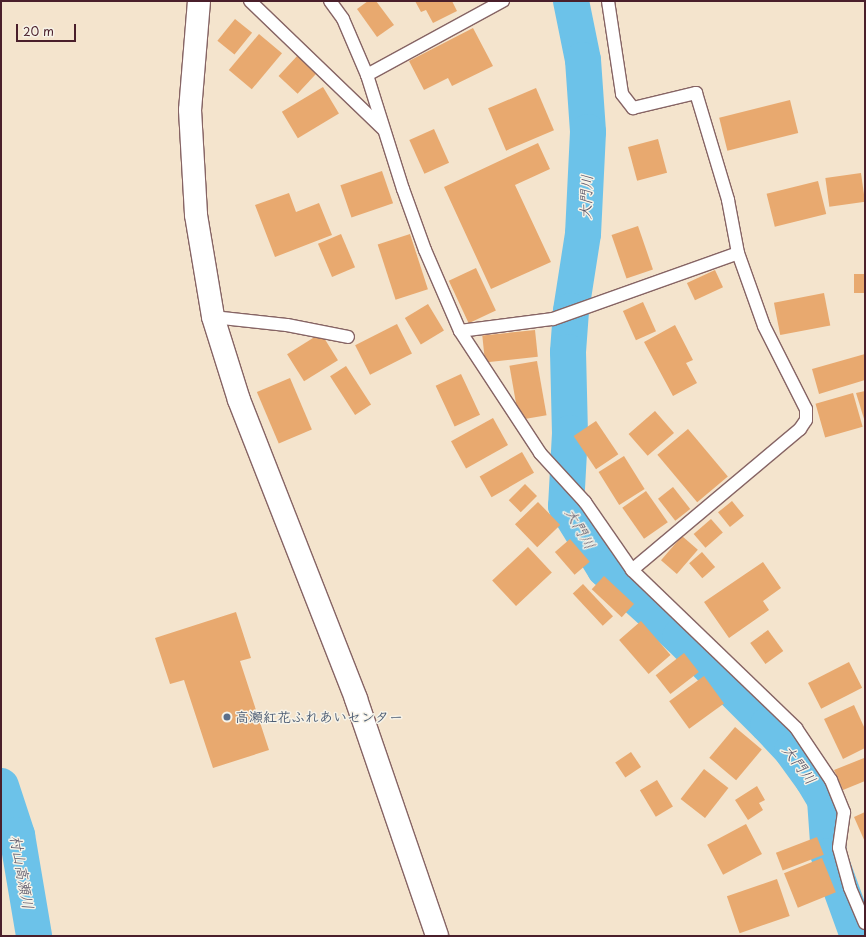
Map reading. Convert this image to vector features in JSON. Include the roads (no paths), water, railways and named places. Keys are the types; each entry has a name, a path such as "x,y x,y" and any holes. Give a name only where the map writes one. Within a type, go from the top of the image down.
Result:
{"street":[{"path":"199,1 190,110 196,216 213,317 239,400 359,706 437,936"}],"lane":[{"path":"250,1 384,129"},
{"path":"330,1 342,19 367,75 425,250 460,331 514,417 550,464 585,502 632,570 796,728 831,780 844,812 839,848 850,888 865,923"},
{"path":"367,75 502,1"},
{"path":"608,1 622,94 633,108 696,93 728,200 738,253 764,326 806,409 806,420 800,429 632,570"},
{"path":"460,331 553,319 591,307 738,253"},
{"path":"213,317 286,324 348,337"}],"waterway":[{"name":"大門川","path":"571,1 583,60 588,132 583,234 571,311 568,352 570,433 566,506 605,569 680,637 768,725 792,751 813,780 825,800 829,856 858,936"},
{"name":"村山高瀬川","path":"1,786 17,835 34,936"}],"place":[{"name":"高瀬紅花ふれあいセンター","path":"227,717"}]}
